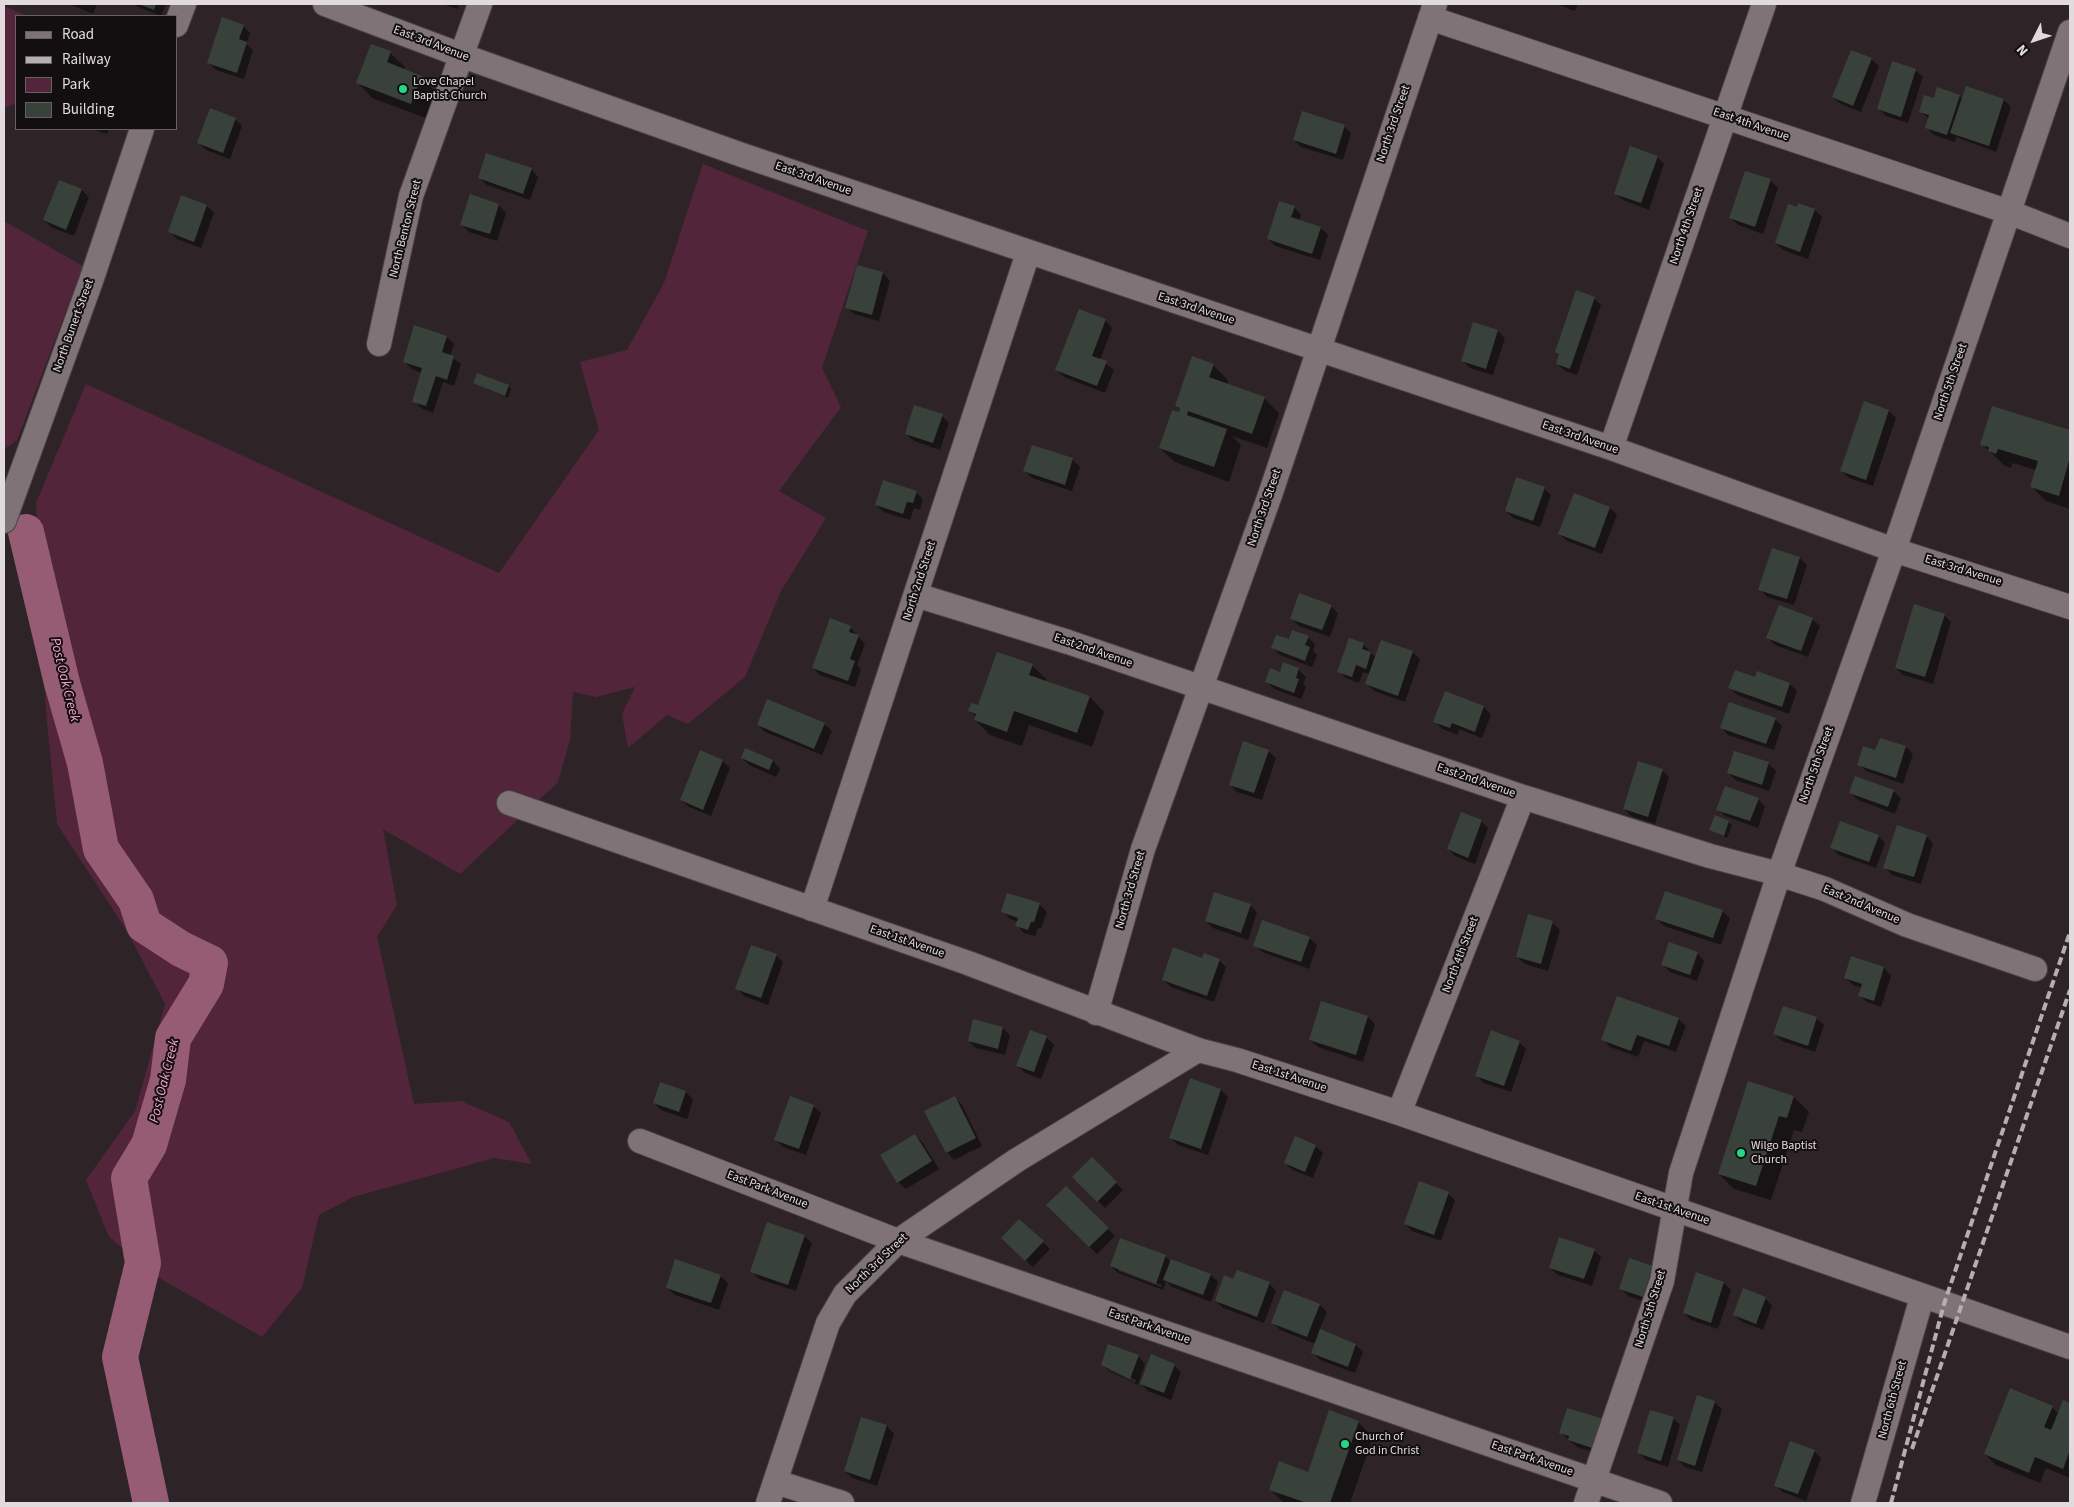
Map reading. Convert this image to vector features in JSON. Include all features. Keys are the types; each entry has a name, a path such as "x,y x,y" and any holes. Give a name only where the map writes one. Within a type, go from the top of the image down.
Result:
{"street":[{"path":"178,20 184,4"},
{"name":"East 3rd Avenue","path":"325,4 463,56 1028,253 1612,448 1894,550 2070,607"},
{"name":"North Benton Street","path":"379,344 412,196 480,4"},
{"name":"North 4th Street","path":"1612,448 1764,4"},
{"name":"East 4th Avenue","path":"1432,11 1725,116 2010,212 2070,236"},
{"name":"North 3rd Street","path":"1096,1012 1143,848 1270,495 1432,11"},
{"name":"North 5th Street","path":"1586,1503 1662,1281 1680,1173 1778,874 1894,550 2070,32"},
{"name":"North Bunert Street","path":"4,521 91,281 142,130"},
{"name":"North 2nd Street","path":"812,909 1028,253"},
{"name":"East 2nd Avenue","path":"916,595 1068,642 1523,797 1710,856 1825,889 1907,925 2035,969"},
{"name":"North 4th Street","path":"1399,1113 1523,797"},
{"name":"East 1st Avenue","path":"509,803 968,963 1198,1050 1237,1060 1399,1113 2070,1347"},
{"name":"North 3rd Street","path":"772,1493 828,1323 845,1294 898,1241 1017,1160 1198,1050"},
{"name":"East Park Avenue","path":"640,1141 898,1241 1660,1503"},
{"name":"North 6th Street","path":"1863,1503 1922,1296"},
{"path":"772,1493 842,1503"}],"green space":[{"path":"4,6 25,15 15,15 15,103 4,108"},
{"path":"703,164 868,231 822,368 841,407 779,491 826,518 781,591 745,677 688,724 667,715 628,748 622,714 635,687 596,697 573,692 570,740 558,782 460,874 383,829 397,905 377,937 414,1104 461,1101 509,1122 532,1164 494,1158 353,1197 319,1215 302,1288 262,1337 156,1276 109,1237 86,1180 135,1111 165,1004 127,931 57,824 46,711 36,503 86,384 499,573 599,430 580,362 627,350 664,283"},
{"path":"4,221 83,266 17,440 4,449"}],"building":[{"path":"139,4 156,4 154,10"},
{"path":"222,17 244,25 239,39 247,42 237,73 207,63"},
{"path":"371,44 391,51 387,62 422,76 411,104 356,83"},
{"path":"1851,50 1872,58 1853,106 1832,97"},
{"path":"1892,61 1916,69 1901,117 1877,109"},
{"path":"1966,86 2004,99 1989,146 1950,133"},
{"path":"1937,87 1960,95 1947,135 1925,128 1929,115 1919,112 1924,95 1934,98"},
{"path":"210,108 236,118 223,153 197,143"},
{"path":"1302,111 1345,125 1336,154 1293,140"},
{"path":"1630,146 1658,156 1641,203 1614,194"},
{"path":"486,153 532,168 523,194 478,178"},
{"path":"1745,171 1771,179 1755,227 1729,218"},
{"path":"59,180 82,189 66,230 43,220"},
{"path":"470,194 499,204 490,234 460,225"},
{"path":"181,195 207,205 194,242 168,232"},
{"path":"1279,201 1295,206 1291,217 1321,227 1312,254 1267,239"},
{"path":"1798,203 1815,209 1800,252 1775,243 1788,204 1797,207"},
{"path":"857,265 883,272 872,315 845,308"},
{"path":"1576,290 1595,297 1570,369 1556,364 1559,354 1555,352"},
{"path":"1079,309 1106,319 1092,356 1107,361 1097,386 1055,370"},
{"path":"1473,322 1498,330 1486,369 1461,361"},
{"path":"414,325 447,336 442,352 454,356 447,380 436,376 426,406 412,402 422,368 403,362"},
{"path":"1192,356 1214,364 1209,377 1265,397 1252,434 1188,411 1187,415 1227,429 1214,467 1159,448 1172,410 1179,412 1180,408 1175,406"},
{"path":"477,373 509,385 505,396 473,383"},
{"path":"1864,401 1889,410 1866,480 1840,471"},
{"path":"914,405 943,414 933,443 905,434"},
{"path":"1992,406 2070,430 2070,457 2059,496 2030,487 2038,461 1998,449 1996,454 1988,451 1989,447 1980,445"},
{"path":"1032,445 1073,458 1065,485 1023,471"},
{"path":"1516,477 1545,487 1533,521 1505,511"},
{"path":"883,480 917,491 913,503 907,502 903,514 875,505"},
{"path":"1574,493 1610,507 1595,548 1558,534"},
{"path":"1772,548 1800,557 1787,599 1758,590"},
{"path":"1299,593 1332,605 1322,630 1290,619"},
{"path":"1914,604 1945,614 1925,677 1895,668"},
{"path":"1779,605 1813,618 1801,651 1766,638"},
{"path":"830,618 851,626 849,632 859,635 850,659 855,661 848,681 812,668"},
{"path":"1292,630 1309,636 1305,645 1310,647 1305,661 1271,648 1276,635 1289,639"},
{"path":"1349,638 1364,643 1362,649 1371,652 1366,669 1356,665 1352,677 1337,672"},
{"path":"1381,640 1413,651 1398,696 1365,684"},
{"path":"997,652 1033,664 1029,675 1090,696 1077,733 1014,711 1007,732 974,720 976,714 968,711 971,703 978,705"},
{"path":"1283,662 1299,668 1296,678 1299,679 1294,693 1265,682 1270,668 1280,672"},
{"path":"1735,670 1755,677 1757,671 1790,683 1782,707 1728,688"},
{"path":"1445,691 1484,706 1475,732 1452,723 1450,728 1433,722"},
{"path":"767,699 825,723 814,749 757,725"},
{"path":"1729,702 1776,718 1766,744 1720,728"},
{"path":"1880,738 1906,746 1896,778 1857,765 1863,746 1875,750"},
{"path":"1243,741 1269,750 1254,793 1229,785"},
{"path":"745,748 773,760 769,770 741,758"},
{"path":"700,750 723,760 703,810 680,800"},
{"path":"1734,751 1769,762 1762,785 1727,773"},
{"path":"1638,761 1663,769 1648,817 1623,809"},
{"path":"1855,776 1894,790 1888,807 1849,793"},
{"path":"1725,786 1759,798 1750,821 1716,810"},
{"path":"1461,812 1482,820 1468,858 1447,849"},
{"path":"1715,815 1729,821 1724,836 1709,830"},
{"path":"1840,821 1879,835 1869,862 1830,848"},
{"path":"1897,825 1927,835 1914,877 1883,868"},
{"path":"1665,891 1723,910 1713,938 1655,919"},
{"path":"1214,892 1251,904 1241,933 1205,921"},
{"path":"1007,893 1040,903 1034,922 1031,922 1028,930 1015,926 1018,918 1001,912"},
{"path":"1528,914 1553,921 1541,964 1516,957"},
{"path":"1262,920 1310,937 1301,962 1253,946"},
{"path":"1669,942 1698,952 1690,975 1661,965"},
{"path":"751,945 777,954 761,998 735,989"},
{"path":"1173,947 1202,958 1204,953 1220,959 1207,996 1162,980"},
{"path":"1851,956 1884,967 1874,1001 1858,996 1862,984 1844,978"},
{"path":"1617,996 1679,1018 1669,1046 1637,1035 1631,1051 1601,1040"},
{"path":"1321,1001 1368,1016 1356,1055 1309,1040"},
{"path":"1783,1006 1817,1017 1808,1046 1773,1034"},
{"path":"973,1019 1003,1027 998,1049 968,1041"},
{"path":"1030,1030 1047,1036 1034,1072 1016,1066"},
{"path":"1491,1030 1520,1041 1504,1086 1475,1076"},
{"path":"1190,1078 1221,1089 1201,1149 1169,1138"},
{"path":"1748,1081 1794,1096 1787,1118 1779,1116 1756,1186 1718,1174"},
{"path":"660,1082 686,1091 679,1112 653,1103"},
{"path":"790,1096 814,1105 799,1149 774,1140"},
{"path":"955,1096 976,1138 946,1153 924,1111"},
{"path":"915,1134 932,1161 897,1183 880,1155"},
{"path":"1295,1136 1316,1145 1305,1172 1284,1163"},
{"path":"1092,1157 1117,1182 1097,1202 1072,1177"},
{"path":"1419,1181 1449,1192 1434,1235 1404,1224"},
{"path":"1066,1186 1109,1228 1089,1247 1046,1205"},
{"path":"1019,1219 1044,1241 1025,1261 1001,1238"},
{"path":"767,1222 805,1235 788,1285 750,1272"},
{"path":"1559,1237 1595,1249 1584,1279 1549,1268"},
{"path":"1120,1238 1166,1255 1156,1284 1110,1266"},
{"path":"1629,1258 1653,1266 1643,1297 1619,1289"},
{"path":"675,1259 721,1275 711,1303 666,1288"},
{"path":"1171,1259 1211,1274 1203,1295 1163,1280"},
{"path":"1237,1270 1270,1282 1257,1317 1215,1301 1224,1275 1233,1279"},
{"path":"1696,1272 1724,1282 1711,1323 1683,1313"},
{"path":"1743,1288 1766,1297 1756,1324 1733,1315"},
{"path":"1284,1290 1320,1304 1307,1337 1271,1323"},
{"path":"1320,1329 1356,1344 1348,1367 1311,1353"},
{"path":"1108,1344 1139,1355 1130,1379 1101,1365"},
{"path":"1151,1354 1175,1364 1164,1393 1140,1384"},
{"path":"2010,1388 2053,1406 2044,1427 2051,1430 2063,1400 2070,1403 2070,1450 2063,1469 2035,1457 2029,1473 1984,1454"},
{"path":"1697,1395 1715,1401 1695,1466 1677,1460"},
{"path":"1567,1408 1604,1419 1595,1449 1568,1440 1569,1436 1559,1433"},
{"path":"1329,1410 1359,1421 1330,1503 1307,1503 1269,1490 1279,1461 1308,1472"},
{"path":"1650,1410 1674,1417 1661,1461 1637,1453"},
{"path":"861,1417 887,1425 870,1480 844,1471"},
{"path":"1790,1441 1815,1450 1798,1494 1774,1486"}],"waterway":[{"name":"Post Oak Creek","path":"26,532 62,683 85,763 101,849 136,900 144,925 181,949 210,963 206,984 173,1038 168,1080 149,1145 129,1178 143,1263 120,1357 151,1503"}],"railway":[{"path":"1891,1503 1944,1304 2070,932"},
{"path":"1912,1449 2070,990"}],"place":[{"name":"Love Chapel Baptist Church","path":"403,89"},
{"name":"Wilgo Baptist Church","path":"1741,1153"},
{"name":"Church of God in Christ","path":"1345,1444"}]}
